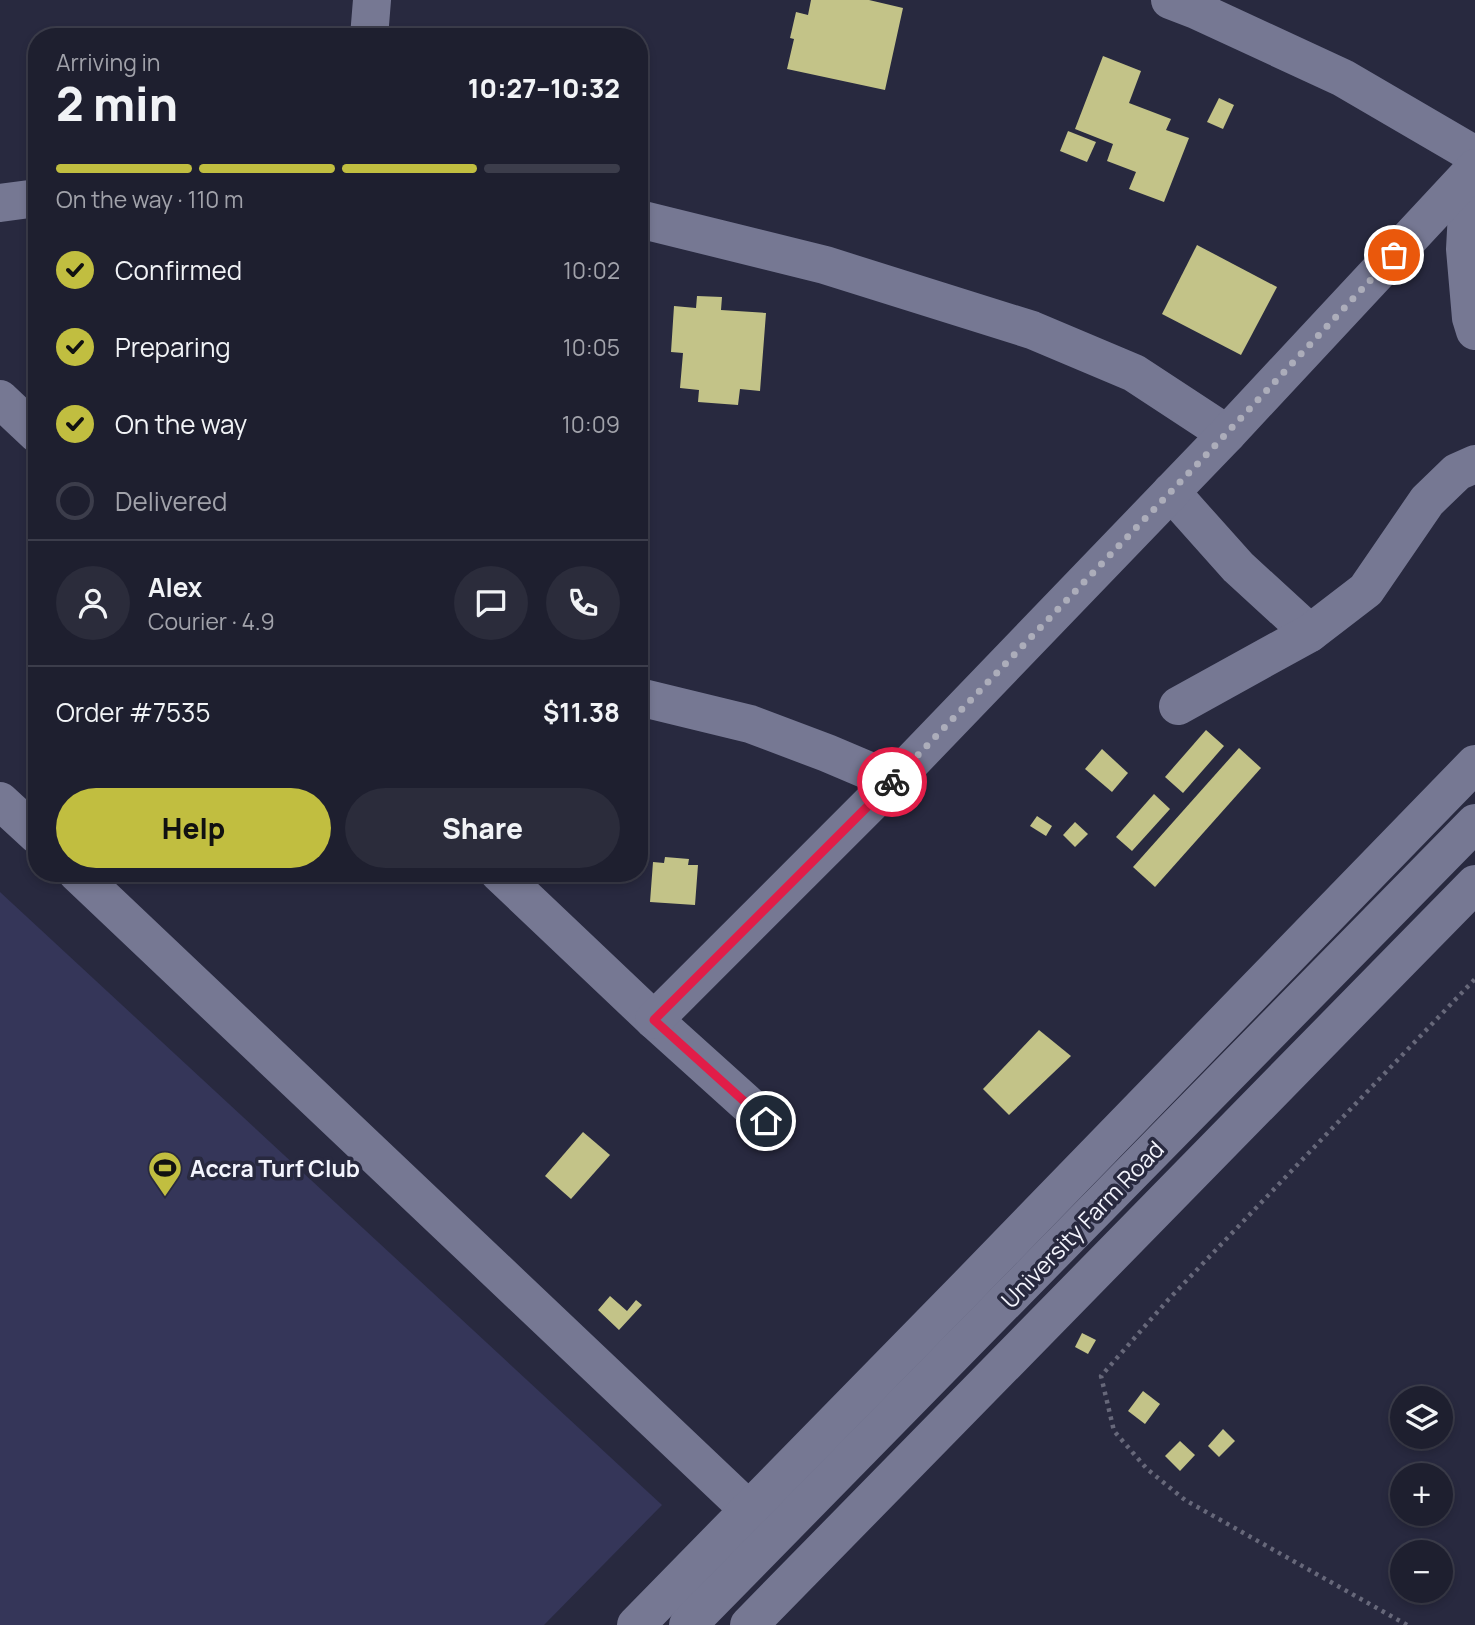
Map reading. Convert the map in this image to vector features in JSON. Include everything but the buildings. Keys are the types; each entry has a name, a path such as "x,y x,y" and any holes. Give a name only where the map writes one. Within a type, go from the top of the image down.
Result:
{"street":[{"path":"370,28 372,0"},
{"path":"1170,0 1343,78 1473,166"},
{"path":"1473,166 1465,249 1471,318 1475,331"},
{"path":"654,1020 893,781 1171,492 1473,166"},
{"path":"0,203 28,199"},
{"path":"648,221 825,265 1032,330 1134,373 1227,433"},
{"path":"0,398 28,425"},
{"path":"1178,706 1310,633 1366,590 1427,501 1457,472 1475,464"},
{"path":"1171,492 1238,567 1310,633"},
{"path":"648,699 750,724 893,781"},
{"path":"636,1625 1475,764"},
{"path":"0,801 28,827"},
{"name":"University Farm Road","path":"688,1625 1475,823"},
{"path":"86,882 749,1510"},
{"path":"508,882 654,1020 766,1121"},
{"name":"University Farm Road","path":"749,1625 1475,884"}],"path":[{"path":"1407,1625 1185,1500 1147,1469 1114,1431 1101,1376 1168,1300 1475,979"}],"shaded area":[{"name":"Accra Turf Club","path":"0,892 662,1505 544,1625 0,1625"}],"way so far":[{"path":"892,782 1394,255"}],"place":[{"name":"Accra Turf Club","path":"165,1198"}],"route":[{"path":"766,1121 654,1020 892,782"}]}
